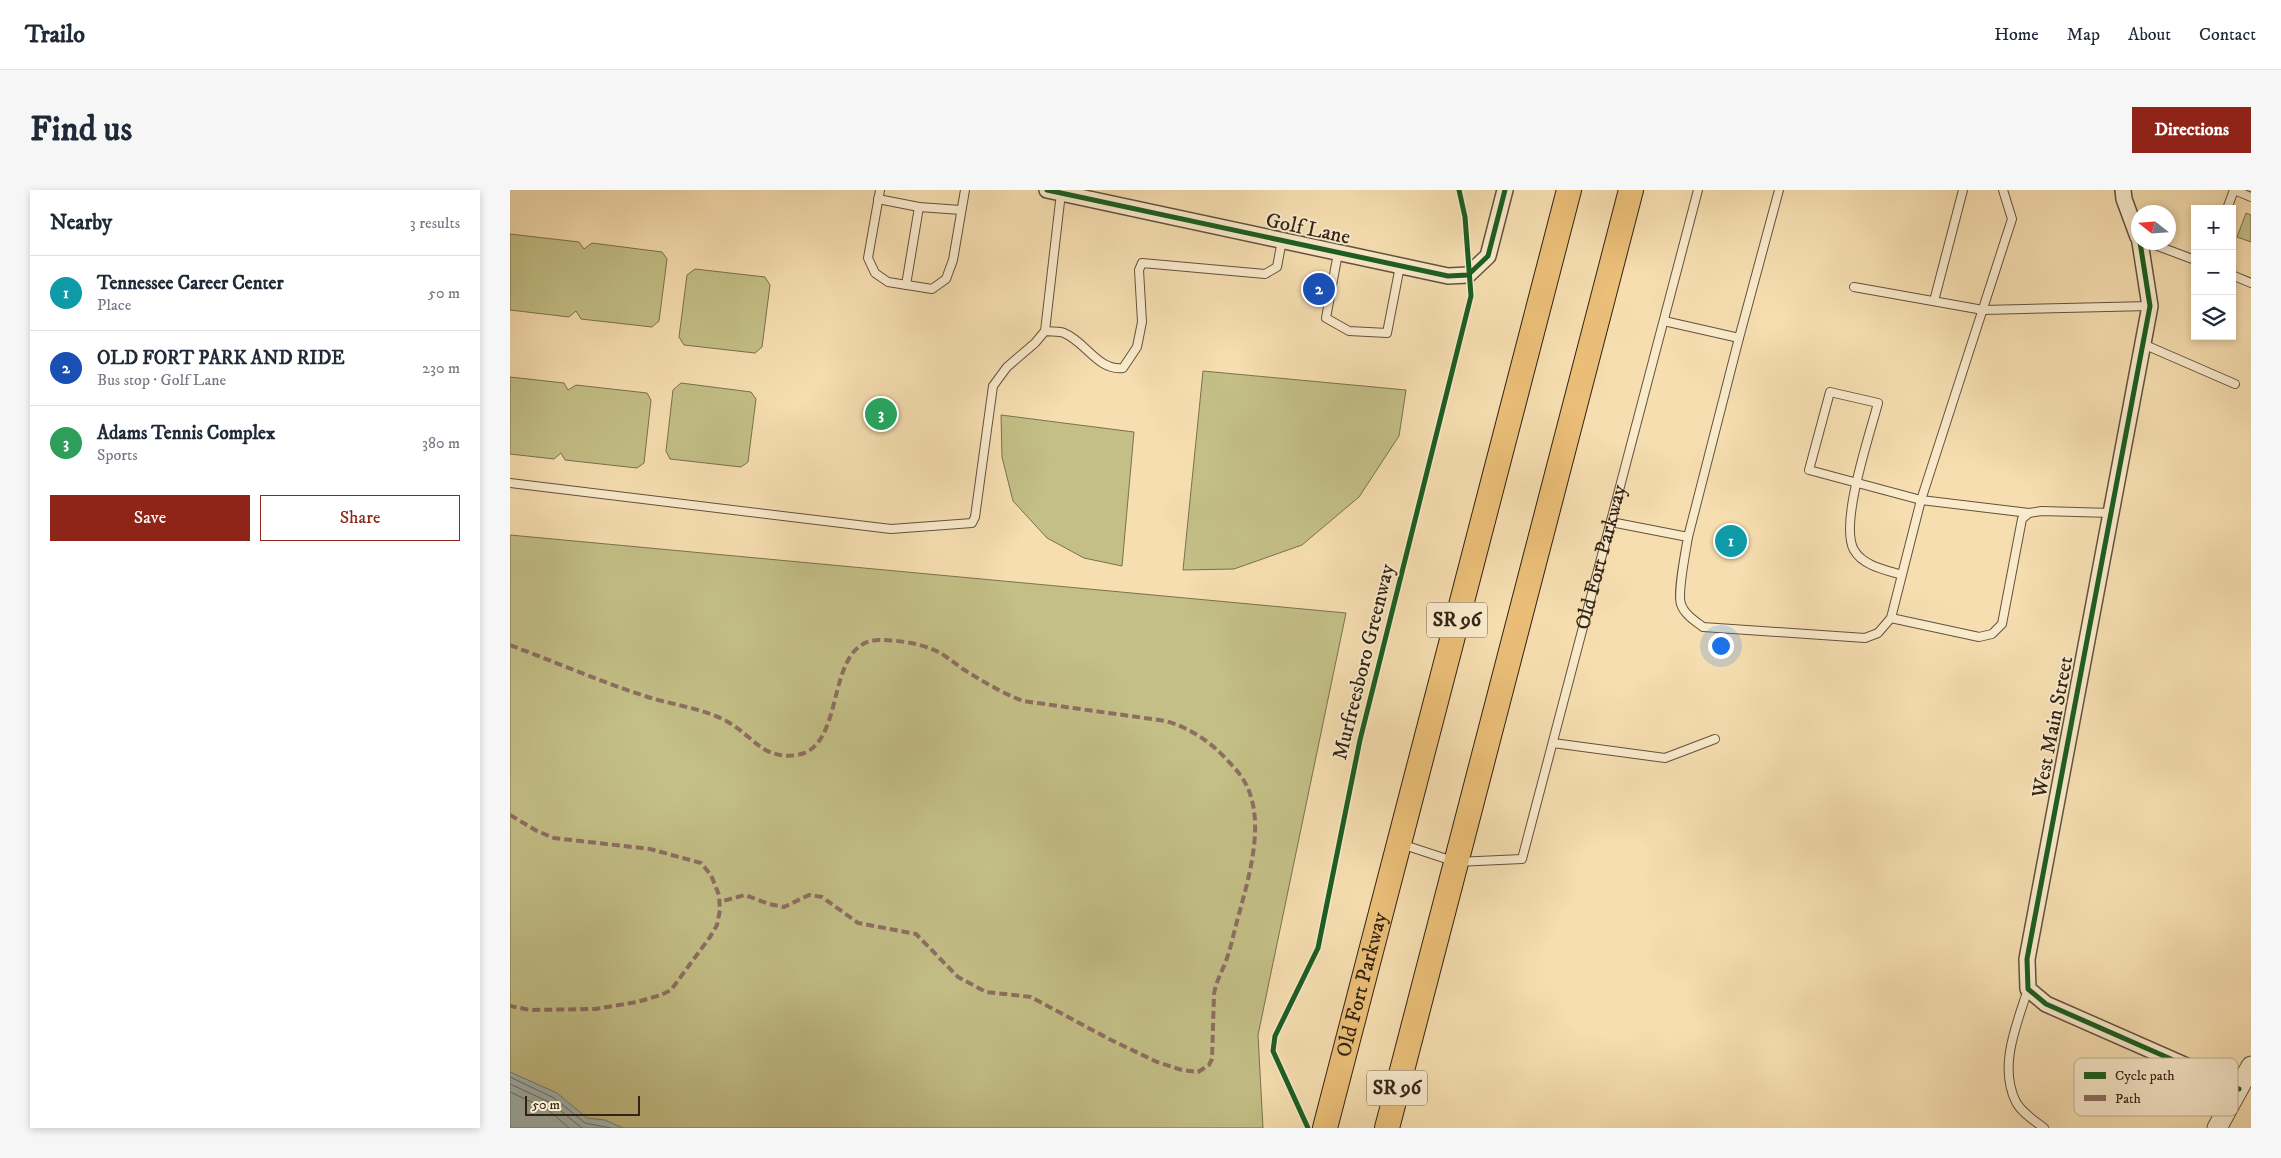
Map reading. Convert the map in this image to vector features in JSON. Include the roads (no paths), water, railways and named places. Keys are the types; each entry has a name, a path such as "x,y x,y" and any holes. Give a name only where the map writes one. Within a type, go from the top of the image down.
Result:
{"main road":[{"name":"Old Fort Parkway","path":"1325,1128 1569,190"},
{"name":"SR 96","path":"1387,1128 1631,190"}],"street":[{"name":"Golf Lane","path":"1054,192 1448,276 1468,275 1488,256 1505,190"},
{"path":"2123,190 2124,199 2131,218"},
{"name":"West Main Street","path":"2028,989 2027,959 2150,306 2141,250"},
{"path":"2028,989 2046,1004 2169,1058"},
{"path":"2239,1089 2251,1066"},
{"path":"2217,1128 2224,1116"}],"lane":[{"path":"880,190 868,258 875,273 888,282 932,289 946,279 953,260 965,190"},
{"name":"Old Fort Parkway","path":"1399,843 1456,862 1522,859 1698,190"},
{"path":"1778,190 1688,537 1680,604 1690,617 1703,627 1865,638 1878,634 1891,618 1921,500 2012,219 2003,190"},
{"path":"1934,301 1963,190"},
{"path":"2228,205 2234,190 2251,197"},
{"path":"510,483 891,529 972,523 993,386 1007,367 1045,332 1054,192"},
{"path":"878,199 919,207 961,210"},
{"path":"906,285 919,207"},
{"path":"1045,332 1063,332 1088,350 1103,364 1117,369 1124,368 1137,347 1142,322 1139,270 1142,263 1265,274 1277,267 1282,240"},
{"path":"2168,250 2191,258"},
{"path":"1338,252 1326,318 1349,331 1388,332 1400,266"},
{"path":"2236,277 2251,283"},
{"path":"1854,287 1983,310 2150,306"},
{"path":"1664,322 1739,338"},
{"path":"2143,344 2235,384"},
{"path":"1902,575 1869,564 1854,550 1849,530 1856,484 1878,403 1830,392 1809,470 1856,484 1921,500 2029,513 2042,511 2110,513"},
{"path":"1891,618 1979,637 1992,634 2002,624 2022,519 2029,513"},
{"path":"1611,522 1688,537"},
{"path":"1553,743 1665,758 1715,739"},
{"path":"2028,989 2010,1045 2009,1081 2016,1103 2027,1115 2044,1128"}],"water":[{"path":"510,1072 557,1093 587,1118 605,1120 623,1128 510,1128"}],"place":[{"name":"OLD FORT PARK AND RIDE","path":"1319,289"},
{"name":"Adams Tennis Complex","path":"881,414"},
{"name":"Tennessee Career Center","path":"1731,541"}]}
